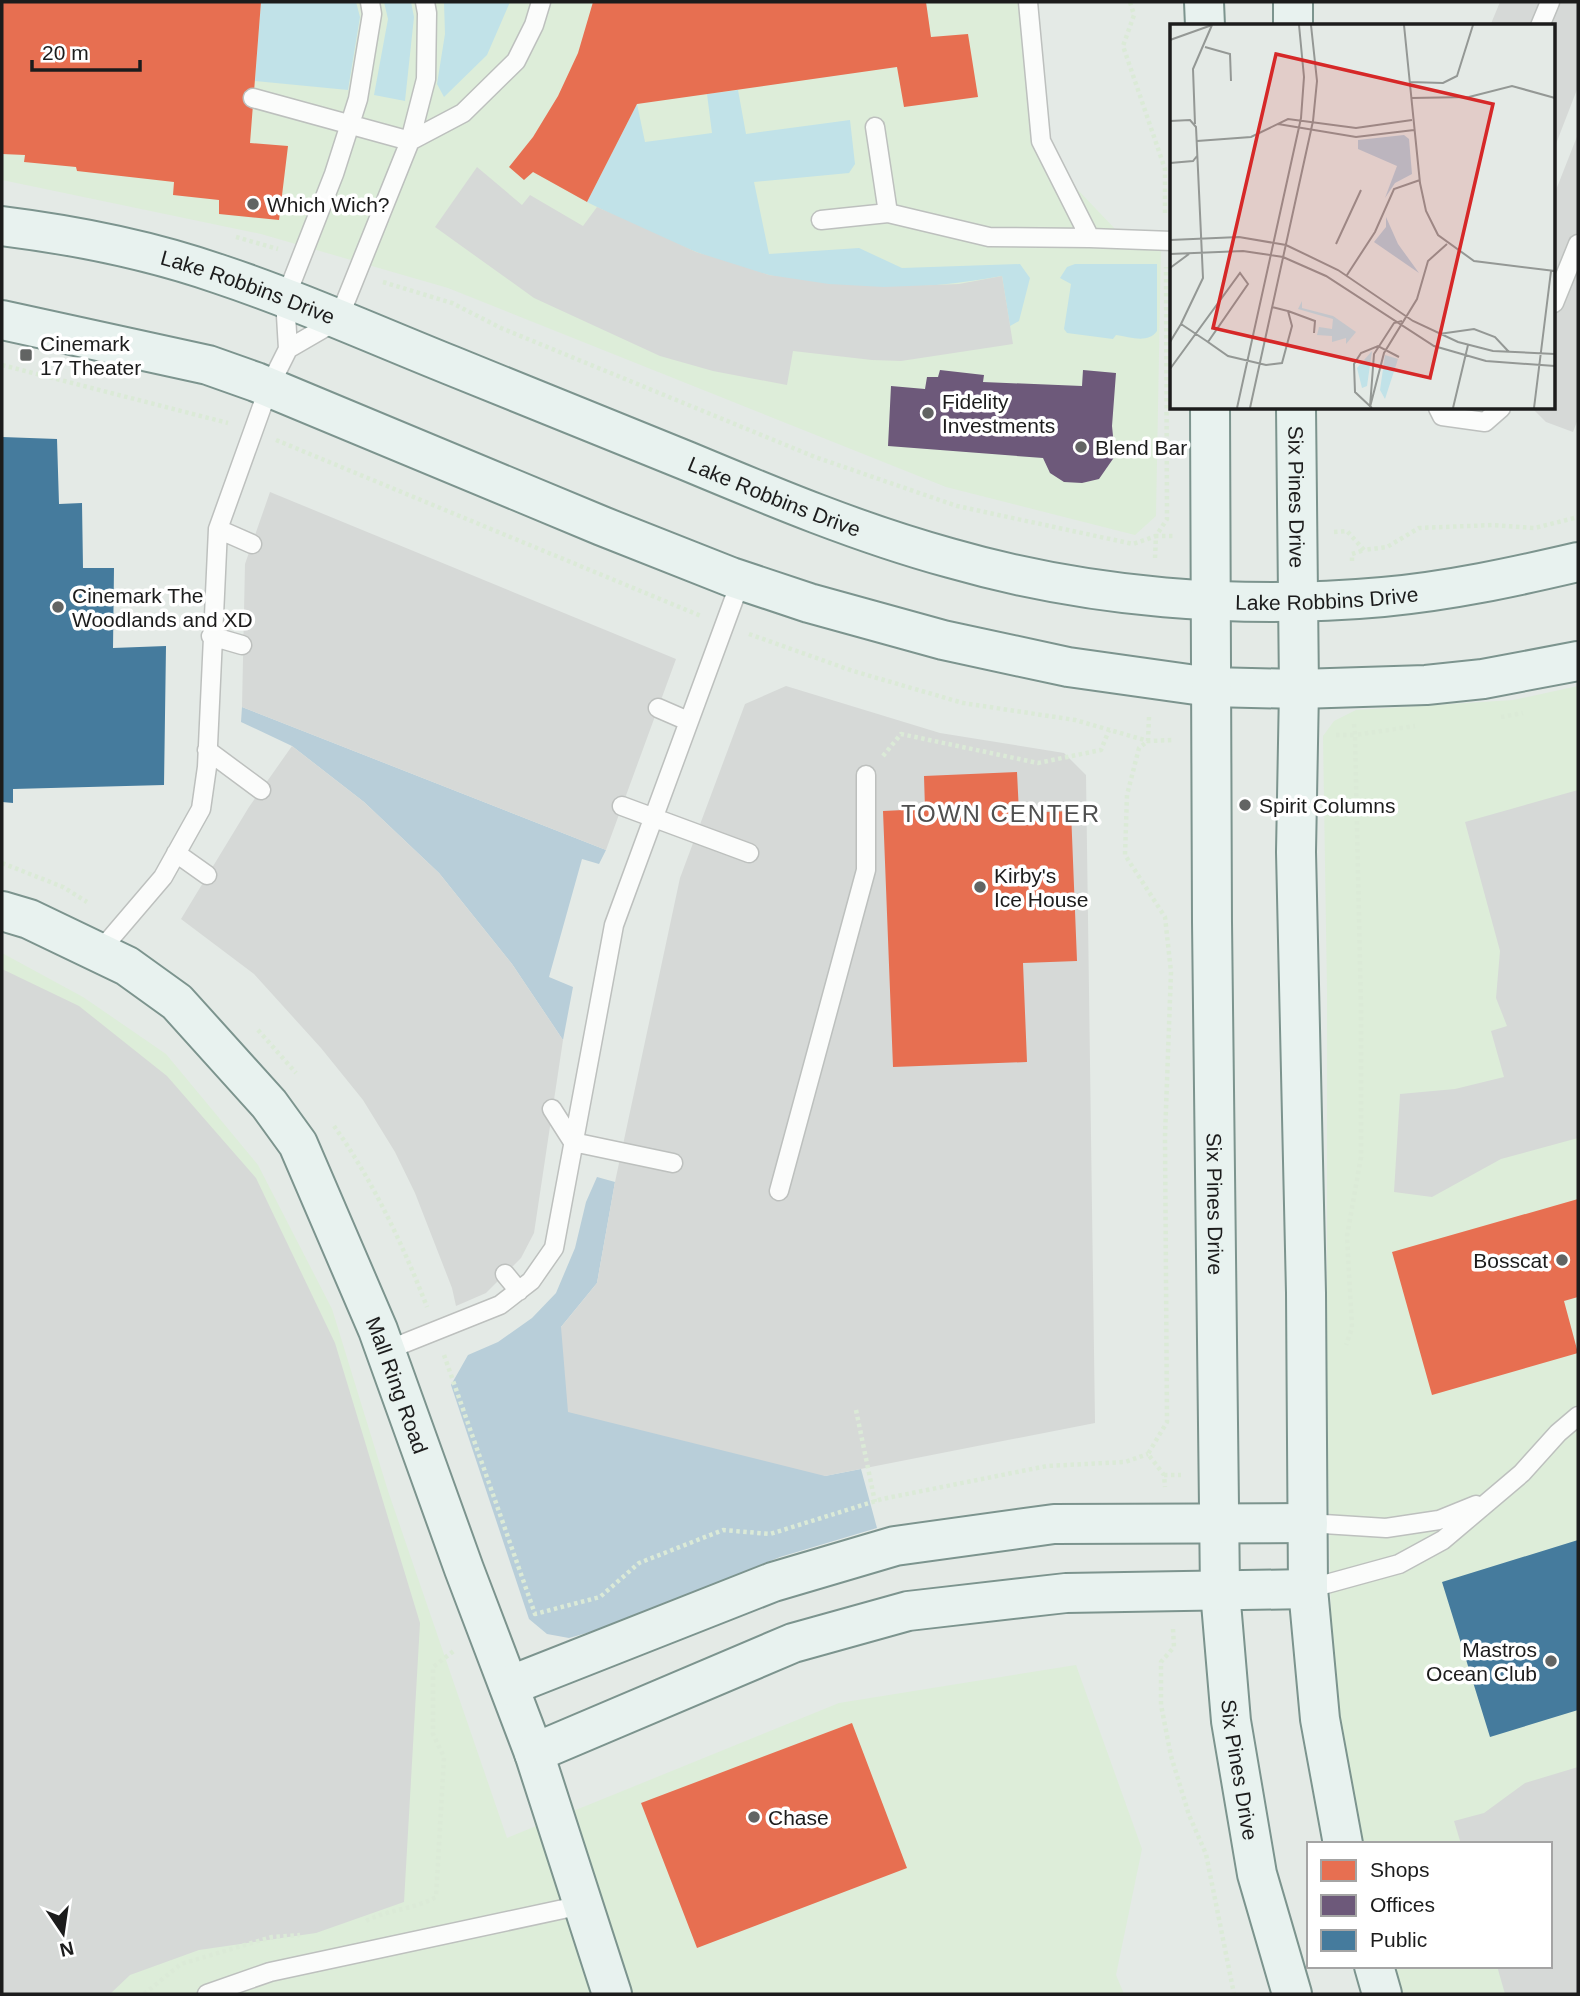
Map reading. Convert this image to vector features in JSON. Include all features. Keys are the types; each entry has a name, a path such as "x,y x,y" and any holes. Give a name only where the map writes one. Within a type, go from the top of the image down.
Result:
{"street":[{"path":"1205,2 1205,24"},
{"path":"1293,2 1293,24"},
{"name":"Lake Robbins Drive","path":"2,226 92,241 216,273 797,507 883,538 1017,575 1086,588 1212,601 1297,601 1386,597 1494,581 1578,562"},
{"path":"4,322 208,365 269,387 613,530 741,580 809,603 943,640 1068,667 1210,687 1299,689 1460,682 1578,661"},
{"name":"Six Pines Drive","path":"1210,410 1210,687 1220,1591 1231,1721 1256,1874 1292,1994"},
{"name":"Six Pines Drive","path":"1296,410 1299,689 1297,852 1308,1589 1320,1720 1343,1842"},
{"name":"Mall Ring Road","path":"2,911 29,919 99,952 127,967 177,1002 269,1104 298,1144 385,1351 534,1753 612,1994"},
{"path":"509,1686 773,1582 895,1546 1054,1524 1308,1523"},
{"path":"534,1753 793,1643 908,1611 1066,1594 1308,1589"},
{"path":"1375,1968 1382,1994"}],"lane":[{"path":"99,952 163,877 201,809 207,750 218,528 269,387 288,349 285,299 334,174 358,99 372,14 370,2"},
{"path":"288,349 338,320 410,141 426,79 425,2"},
{"path":"253,98 410,141 463,113 516,61 534,25 541,2"},
{"path":"1028,2 1041,141 1090,238"},
{"path":"1541,24 1550,2"},
{"path":"875,127 888,213"},
{"path":"821,220 888,213 989,237 1169,241"},
{"path":"1556,298 1578,244"},
{"path":"1439,410 1442,415 1485,422 1499,410"},
{"path":"218,528 252,544"},
{"path":"385,1351 500,1305 531,1282 554,1248 614,925 741,580"},
{"path":"211,636 242,645"},
{"path":"659,708 688,721"},
{"path":"207,750 261,790"},
{"path":"779,1191 866,870 866,775"},
{"path":"622,806 749,853"},
{"path":"176,853 207,875"},
{"path":"552,1109 573,1142 673,1163"},
{"path":"505,1274 519,1291"},
{"path":"1308,1589 1399,1564 1443,1540 1522,1473 1558,1433 1578,1416"},
{"path":"1308,1523 1386,1528 1439,1520 1492,1499"},
{"path":"207,1994 271,1972 582,1905"}],"path":[{"path":"1130,2 1133,15 1124,46 1165,169 1169,241 1167,519 1156,536 1153,595"},
{"path":"232,236 302,256"},
{"path":"357,274 452,303 501,328 815,457 957,506 1133,544 1156,536 1211,536"},
{"path":"1297,535 1347,531 1364,550 1387,548 1419,528 1535,528 1578,517"},
{"path":"364,1922 385,1912 418,1906 436,1897 444,1757 433,1734 433,1667 453,1651 535,1614 600,1597 639,1563 723,1530 770,1534 875,1502 1047,1466 1125,1462 1148,1454 1167,1422 1165,1136 1171,972 1165,917 1125,855 1127,795 1139,748 1148,741 1151,679"},
{"path":"866,775 901,734 1038,763 1101,750 1109,730"},
{"path":"1344,1350 1352,1328 1347,1236 1361,1157 1361,1008 1355,735"},
{"path":"2,863 63,887 124,923"},
{"path":"251,1023 302,1081"},
{"path":"333,1125 349,1147 410,1262 535,1614"},
{"path":"856,1410 875,1502"},
{"path":"1148,1454 1164,1475 1167,1524"},
{"path":"1170,1592 1174,1647 1161,1662 1161,1705 1171,1756 1189,1815 1206,1854 1234,1994"},
{"path":"144,1994 181,1964 272,1937 310,1934"}],"shaded area":[{"path":"2,2 1022,2 1033,143 1118,232 1161,246 1156,516 1135,535 946,487 448,288 261,234 2,180"},
{"path":"261,2 356,2 360,17 348,90 255,81"},
{"path":"384,2 411,2 414,17 405,101 374,95 388,19"},
{"path":"444,2 510,2 487,55 444,97 437,84 445,34"},
{"path":"1500,2 1578,2 1578,87 1556,144 1556,24 1491,24"},
{"path":"738,90 746,134 850,120 855,164 849,173 754,182 769,254 859,248 902,268 1020,264 1030,278 1019,321 1010,326 1002,276 886,288 798,281 745,269 699,253 587,202 637,104 645,142 712,133 707,94"},
{"path":"1578,134 1578,419 1573,432 1546,422 1534,410 1556,410 1556,190"},
{"path":"477,167 522,205 530,195 583,226 597,207 696,252 769,275 829,284 884,287 959,284 1002,276 1013,344 901,361 793,351 787,385 713,371 660,356 534,298 435,227"},
{"path":"1075,264 1157,264 1157,331 1144,339 1116,335 1113,339 1067,333 1064,329 1071,284 1060,278 1067,267"},
{"path":"270,492 676,659 606,850 242,707 245,564"},
{"path":"786,686 940,733 1064,753 1086,775 1095,1423 825,1476 568,1412 561,1327 597,1283 615,1182 680,878 745,704"},
{"path":"1578,686 1578,1994 1401,1994 1393,1968 1552,1968 1552,1842 1360,1842 1338,1705 1331,1622 1327,1415 1327,992 1323,736 1334,721 1356,710 1513,700"},
{"path":"242,707 606,850 599,864 582,859 549,977 573,987 563,1040 512,964 439,873 364,802 292,746 241,722"},
{"path":"292,746 364,802 439,873 512,964 563,1040 534,1233 521,1258 486,1293 456,1306 452,1288 415,1193 395,1152 363,1100 321,1048 254,974 181,919 249,807"},
{"path":"1578,790 1578,1138 1501,1159 1432,1197 1394,1192 1400,1094 1455,1089 1504,1077 1491,1031 1507,1026 1496,998 1500,951 1465,822"},
{"path":"2,953 83,997 166,1054 258,1165 332,1309 388,1491 507,1838 839,1703 1076,1665 1142,1849 1116,1975 1124,1994 2,1994"},
{"path":"2,969 79,1006 167,1076 256,1178 335,1343 420,1623 404,1902 316,1933 199,1950 130,1975 110,1994 2,1994"},
{"path":"597,1177 615,1182 597,1283 561,1327 825,1476 861,1469 877,1528 780,1557 611,1626 569,1638 547,1634 529,1619 451,1385 468,1355 498,1342 532,1318 556,1293 575,1248 586,1202"},
{"path":"1578,1767 1578,1994 1505,1994 1498,1968 1552,1968 1552,1842 1460,1842 1454,1821 1484,1813 1525,1783"}],"building: Shops":[{"path":"2,2 261,2 250,143 288,146 279,220 219,214 219,200 173,195 174,182 77,171 76,167 24,162 25,155 2,154"},
{"path":"593,2 926,2 931,37 968,34 978,97 904,107 897,67 637,104 587,202 533,172 524,180 509,167 533,137 558,96 578,53"},
{"name":"Kirby's Ice House","path":"1017,772 1019,813 1071,811 1077,961 1023,963 1027,1062 893,1067 883,811 925,809 924,776"},
{"path":"1578,1199 1578,1297 1564,1301 1578,1353 1432,1395 1392,1252"},
{"path":"852,1723 907,1868 697,1948 641,1803"}],"building: Offices":[{"path":"940,370 984,375 983,382 1082,386 1083,370 1116,373 1112,426 1115,456 1099,479 1082,483 1064,482 1050,473 1043,458 888,446 891,386 925,389 927,377 938,377"}],"building: Public":[{"name":"Cinemark The Woodlands and XD","path":"2,437 57,439 59,504 82,503 83,568 114,568 113,648 166,646 164,785 13,789 13,803 2,802"},
{"path":"1578,1540 1578,1710 1490,1737 1442,1582"}],"place":[{"name":"Which Wich?","path":"253,204"},
{"name":"Cinemark 17 Theater","path":"26,355"},
{"name":"Fidelity Investments","path":"928,413"},
{"name":"Blend Bar","path":"1081,447"},
{"name":"Cinemark The Woodlands and XD","path":"58,607"},
{"name":"Spirit Columns","path":"1245,805"},
{"name":"Kirby's Ice House","path":"980,887"},
{"name":"Bosscat","path":"1562,1260"},
{"name":"Mastros Ocean Club","path":"1551,1661"},
{"name":"Chase","path":"754,1817"}],"district":[{"name":"TOWN CENTER","path":"1001,813"}]}
